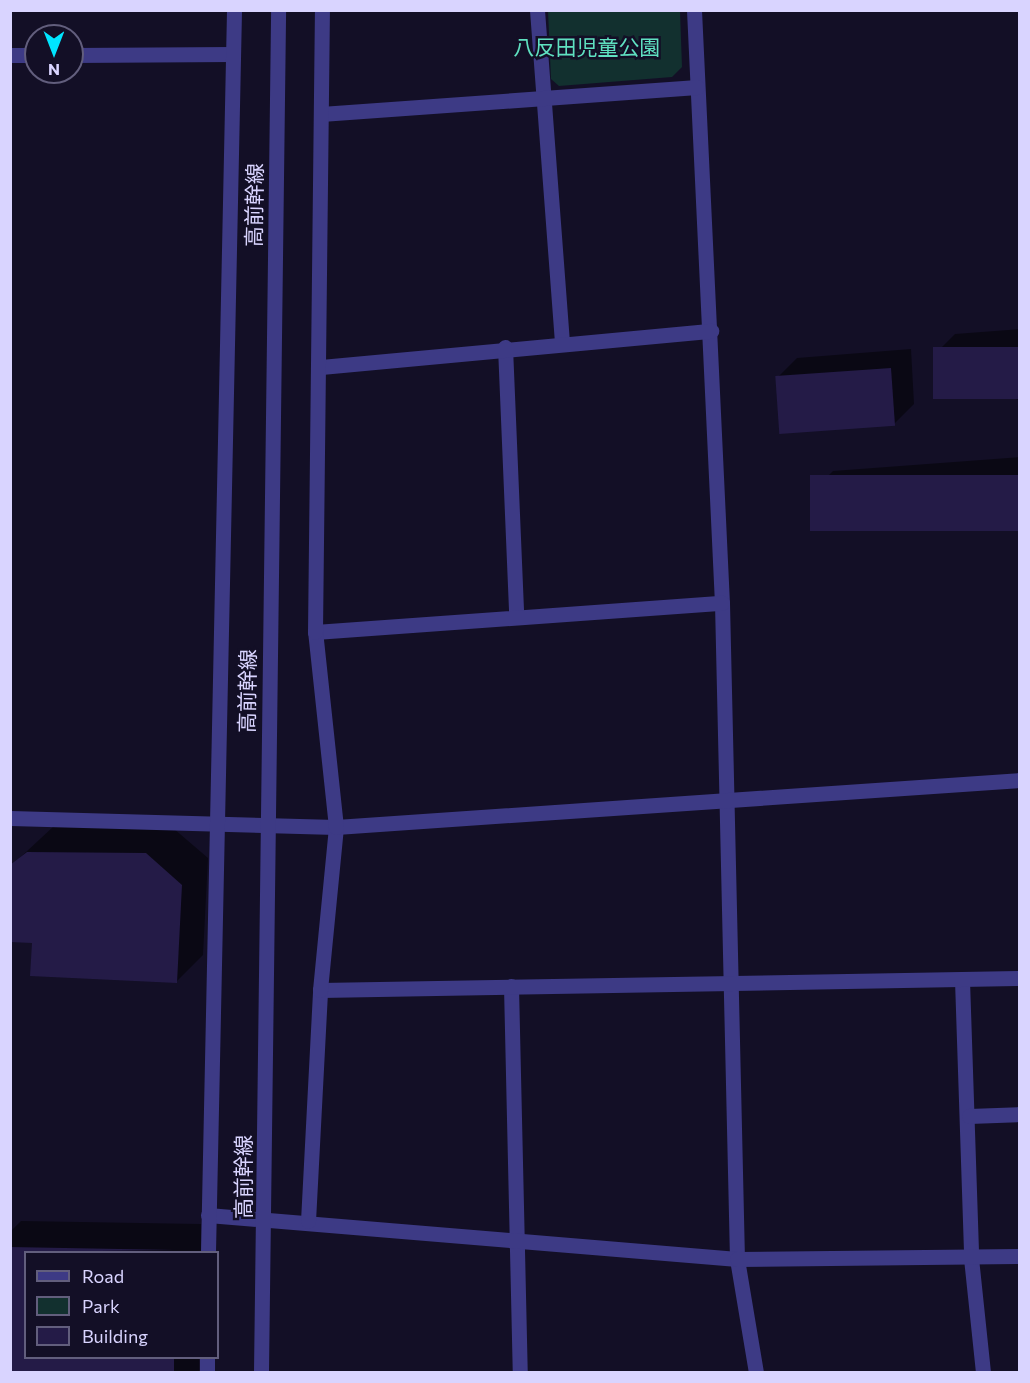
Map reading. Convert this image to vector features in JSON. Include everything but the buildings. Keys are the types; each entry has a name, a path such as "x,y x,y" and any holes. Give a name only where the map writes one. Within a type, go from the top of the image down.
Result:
{"street":[{"name":"高前幹線","path":"208,1251 215,828 234,10"},
{"name":"高前幹線","path":"261,1372 266,827 278,10"},
{"path":"308,1221 320,990 336,827 315,632 321,367 322,10"},
{"path":"537,10 562,344"},
{"path":"694,10 711,331 722,603 726,801 734,983 738,1258 756,1372"},
{"path":"84,55 233,54"},
{"path":"321,114 697,87"},
{"path":"321,367 505,347 711,331"},
{"path":"505,347 516,615"},
{"path":"315,632 516,615 722,603"},
{"path":"10,818 215,828 336,827 1020,780"},
{"path":"320,990 1020,978"},
{"path":"962,980 969,1116 971,1258 983,1372"},
{"path":"511,986 520,1372"},
{"path":"969,1116 1020,1114"},
{"path":"208,1215 308,1221 518,1241 738,1258 1020,1256"}],"green space":[{"name":"八反田児童公園","path":"548,11 680,11 682,67 672,77 559,86 551,79"}]}
